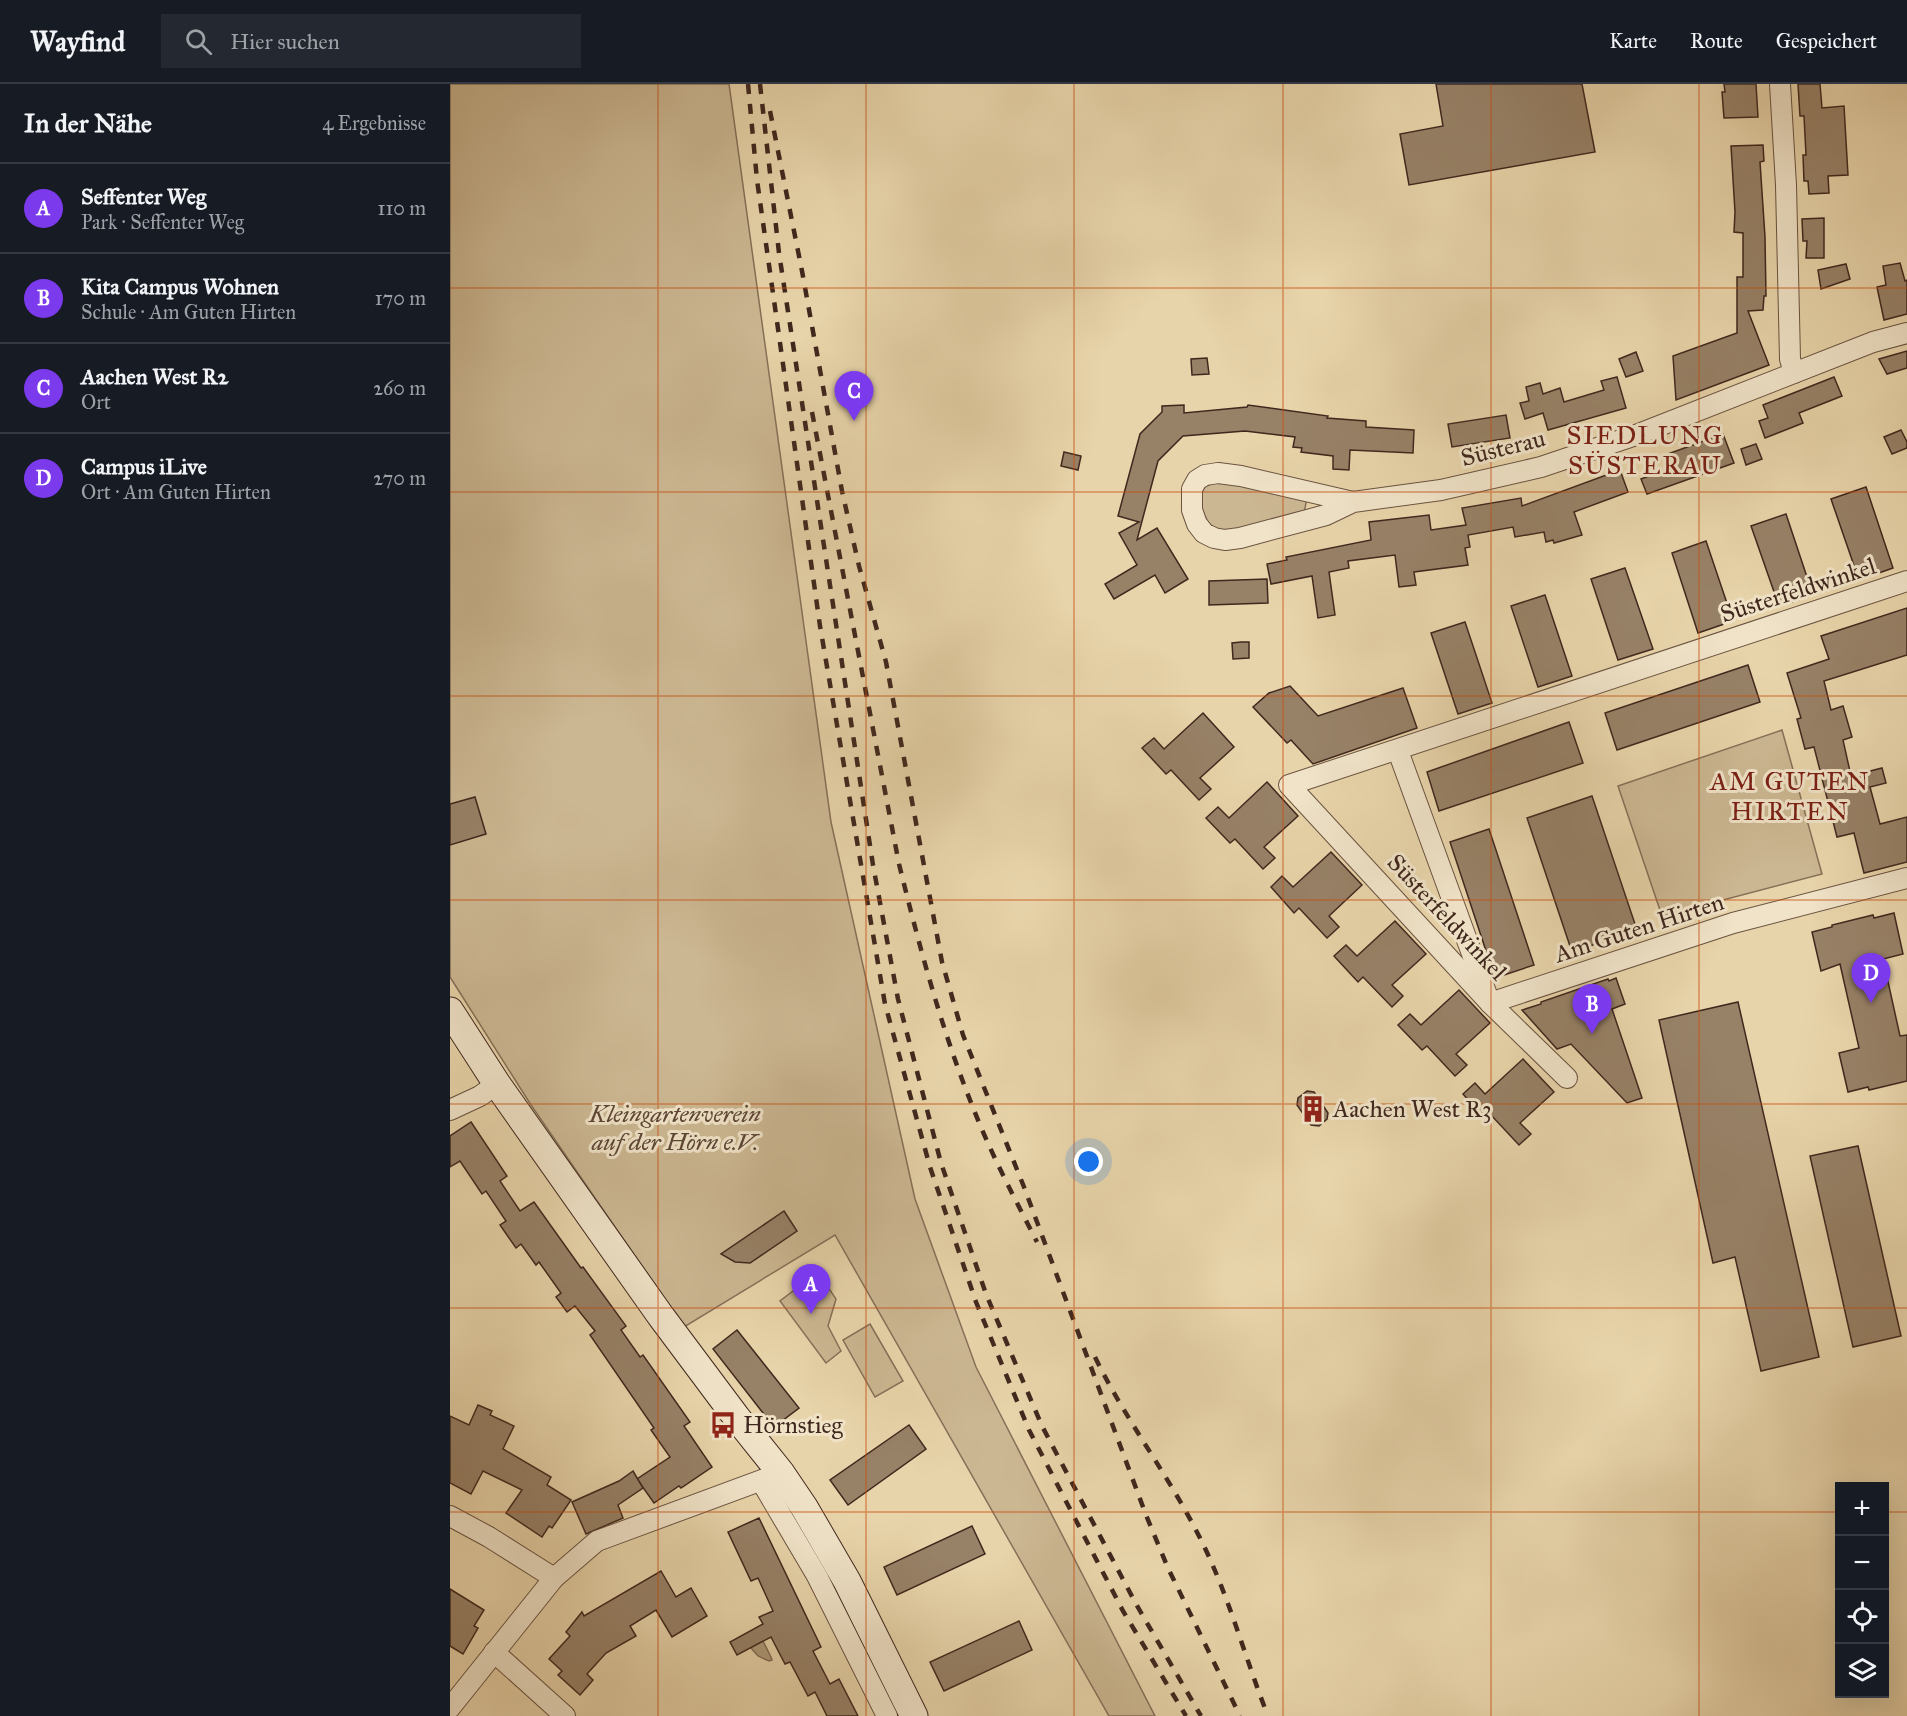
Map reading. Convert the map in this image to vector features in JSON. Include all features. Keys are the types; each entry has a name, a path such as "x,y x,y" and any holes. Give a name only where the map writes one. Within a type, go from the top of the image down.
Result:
{"street":[{"path":"1780,84 1786,185 1790,359 1794,373"},
{"name":"Süsterau","path":"1353,502 1241,476 1218,473 1205,475 1197,480 1192,489 1192,510 1197,524 1204,533 1225,540 1240,538 1326,515 1353,502 1441,490 1541,467 1636,435 1873,342 1907,333"},
{"name":"Süsterfeldwinkel","path":"1490,1003 1289,785 1398,751 1907,581"},
{"name":"Süsterfeldwinkel","path":"1398,751 1490,1003"},
{"name":"Am Guten Hirten","path":"1490,1003 1733,924 1907,878"},
{"path":"1490,1003 1567,1078"},
{"path":"450,1011 497,1084 771,1477 817,1576 887,1716"},
{"path":"450,1110 480,1096 497,1084"},
{"path":"450,1708 554,1578 597,1541 771,1477"},
{"path":"771,1477 804,1507 847,1581 914,1716"},
{"path":"450,1516 489,1537 554,1578"},
{"path":"494,1652 565,1716"}],"green space":[{"name":"Kleingartenverein auf der Hörn e.V.","path":"450,84 729,84 831,822 915,1199 976,1367 1155,1716 1109,1716 835,1235 684,1327 531,1105 450,977"},
{"path":"1219,482 1307,498 1304,513 1246,529 1234,531 1215,528 1205,517 1201,496 1206,486"},
{"path":"1782,730 1822,874 1662,916 1618,786"},
{"path":"818,1272 836,1299 828,1326 841,1351 826,1363 780,1301"},
{"path":"870,1324 903,1381 875,1397 843,1340"}],"shaded area":[{"path":"761,1637 772,1660 758,1656 751,1648 752,1644"}],"building":[{"path":"1436,84 1582,84 1595,152 1409,185 1400,134 1443,126"},
{"path":"1724,84 1756,84 1758,117 1724,118 1722,92 1725,92"},
{"path":"1798,84 1820,84 1822,108 1844,106 1848,175 1828,176 1829,193 1809,194 1808,181 1804,181 1803,155 1806,155 1804,116 1800,116"},
{"path":"1763,145 1764,161 1760,162 1766,296 1764,296 1763,310 1748,311 1769,365 1676,400 1673,356 1737,333 1737,277 1743,277 1743,233 1734,232 1731,146"},
{"path":"1824,218 1824,258 1806,258 1807,241 1803,241 1802,219"},
{"path":"1900,263 1905,281 1907,280 1907,314 1884,320 1877,287 1886,285 1883,266"},
{"path":"1846,264 1850,279 1821,289 1818,270"},
{"path":"1907,351 1907,368 1887,374 1879,359"},
{"path":"1636,352 1643,371 1626,377 1619,359"},
{"path":"1207,358 1209,374 1192,375 1191,359"},
{"path":"1617,377 1626,408 1548,430 1543,413 1525,419 1520,403 1529,401 1526,387 1540,383 1543,394 1560,388 1564,402 1604,390 1601,381"},
{"path":"1834,377 1842,396 1799,413 1803,423 1765,438 1759,421 1768,418 1763,405"},
{"path":"1184,405 1184,413 1247,407 1248,405 1328,416 1327,418 1366,421 1366,427 1414,430 1413,453 1350,450 1349,470 1333,469 1333,456 1301,452 1302,448 1293,447 1295,437 1245,431 1183,436 1158,461 1137,540 1157,528 1188,579 1165,593 1155,575 1114,599 1105,584 1137,565 1119,533 1139,522 1118,516 1140,434 1162,412 1162,406"},
{"path":"1506,415 1510,438 1452,447 1448,424"},
{"path":"1901,430 1907,442 1907,448 1892,454 1884,437"},
{"path":"1723,434 1734,463 1647,494 1641,479 1673,467 1668,454"},
{"path":"1756,444 1762,459 1746,465 1741,449"},
{"path":"1064,452 1081,456 1078,470 1061,466"},
{"path":"1620,470 1628,492 1574,512 1582,535 1554,543 1553,540 1546,542 1544,532 1515,537 1513,527 1468,535 1470,547 1465,548 1468,565 1414,572 1416,585 1399,587 1395,555 1348,561 1349,568 1329,572 1335,615 1318,618 1312,576 1271,584 1267,564 1287,560 1286,557 1371,540 1369,522 1429,515 1431,530 1466,525 1462,508 1521,498 1522,506"},
{"path":"1866,487 1893,568 1859,580 1831,499"},
{"path":"1786,514 1813,595 1779,606 1751,526"},
{"path":"1706,541 1733,621 1698,633 1672,553"},
{"path":"1625,568 1653,649 1618,660 1591,579"},
{"path":"1267,579 1268,603 1209,605 1209,581"},
{"path":"1545,595 1572,676 1538,687 1511,606"},
{"path":"1907,608 1907,655 1824,681 1831,710 1843,706 1852,737 1843,740 1851,776 1882,768 1886,783 1870,787 1880,824 1907,817 1907,862 1864,873 1854,833 1837,837 1814,747 1805,749 1797,719 1801,718 1787,673 1829,659 1821,636"},
{"path":"1465,622 1492,703 1458,714 1431,633"},
{"path":"1249,642 1249,658 1233,659 1232,643"},
{"path":"1748,665 1760,702 1617,750 1605,713"},
{"path":"1290,686 1318,716 1403,688 1417,728 1313,764 1291,740 1287,743 1253,707 1269,693"},
{"path":"1203,713 1234,747 1200,778 1211,789 1199,800 1171,770 1166,774 1142,748 1154,738 1164,749"},
{"path":"1569,722 1583,763 1439,811 1427,772"},
{"path":"1267,782 1298,816 1264,847 1275,858 1263,869 1235,839 1230,843 1206,818 1218,807 1229,818"},
{"path":"1592,796 1637,930 1572,952 1527,818"},
{"path":"475,797 486,834 450,845 450,804"},
{"path":"1489,829 1534,965 1495,978 1450,842"},
{"path":"1331,852 1362,885 1329,916 1339,927 1327,938 1299,908 1294,913 1271,887 1282,876 1293,887"},
{"path":"1894,913 1903,954 1883,959 1900,1036 1907,1035 1907,1081 1869,1090 1868,1087 1848,1092 1839,1053 1859,1048 1840,964 1821,971 1812,932 1873,915 1874,918"},
{"path":"1395,921 1426,954 1392,985 1403,996 1392,1007 1363,977 1358,982 1334,956 1346,945 1357,956"},
{"path":"1616,978 1625,1004 1612,1009 1642,1098 1627,1103 1571,1044 1557,1049 1522,1010"},
{"path":"1459,990 1490,1023 1456,1054 1467,1065 1455,1076 1427,1046 1422,1050 1398,1025 1410,1014 1421,1025"},
{"path":"1738,1002 1819,1357 1761,1371 1735,1257 1713,1263 1659,1020"},
{"path":"1523,1059 1554,1092 1520,1123 1531,1134 1519,1145 1491,1115 1486,1120 1463,1094 1475,1083 1485,1094"},
{"name":"Aachen West R3","path":"1307,1091 1314,1092 1328,1113 1327,1119 1319,1126 1311,1125 1297,1105 1298,1098"},
{"path":"471,1122 507,1176 500,1181 520,1211 534,1202 581,1268 583,1267 626,1326 621,1330 640,1357 643,1355 690,1422 684,1426 712,1467 654,1503 637,1479 670,1457 651,1430 654,1428 590,1335 595,1331 575,1306 567,1312 556,1297 561,1293 539,1262 536,1265 521,1244 516,1248 500,1225 506,1221 486,1191 482,1194 460,1161 450,1167 450,1136"},
{"path":"1858,1146 1901,1336 1853,1347 1810,1156"},
{"path":"784,1211 797,1231 750,1263 735,1262 721,1254"},
{"path":"737,1330 799,1408 774,1427 713,1349"},
{"path":"478,1405 492,1411 490,1415 514,1426 503,1449 551,1477 547,1485 571,1500 552,1528 549,1526 542,1537 506,1513 522,1490 483,1471 471,1494 450,1483 450,1416 469,1425"},
{"path":"909,1425 926,1449 848,1505 830,1480"},
{"path":"633,1471 643,1488 618,1505 623,1518 586,1534 572,1502 619,1481"},
{"path":"759,1518 821,1647 813,1651 830,1684 839,1679 858,1716 827,1716 815,1692 808,1696 790,1662 785,1664 771,1637 737,1655 730,1642 763,1624 759,1617 773,1611 758,1578 751,1581 728,1532"},
{"path":"972,1526 985,1554 897,1595 884,1567"},
{"path":"661,1571 676,1597 691,1588 707,1616 672,1637 656,1610 630,1626 636,1636 606,1653 587,1674 593,1680 580,1695 558,1675 562,1671 549,1659 570,1636 566,1632 582,1612 584,1616"},
{"path":"450,1589 484,1610 474,1626 478,1628 463,1654 450,1646"},
{"path":"1019,1621 1032,1650 944,1691 930,1662"}],"railway":[{"path":"748,84 757,180 820,626 885,1004 930,1167 976,1302 1029,1430 1123,1611 1186,1716"},
{"path":"760,84 779,253 873,865 898,999 941,1163 986,1294 1042,1426 1136,1604 1201,1716"},
{"path":"770,111 842,491 859,566 886,662 942,962 963,1035 1024,1187 1146,1515 1168,1568 1240,1716"},
{"path":"812,412 899,864 923,956 950,1046 979,1123 1037,1242"},
{"path":"1095,1357 1120,1404 1176,1494 1201,1540 1228,1605 1268,1716"}],"place":[{"name":"Aachen West R2","path":"854,421"},
{"name":"Campus iLive","path":"1871,1003"},
{"name":"Kita Campus Wohnen","path":"1592,1034"},
{"name":"Aachen West R3","path":"1313,1109"},
{"name":"Seffenter Weg","path":"811,1314"},
{"name":"Hörnstieg","path":"723,1425"}],"district":[{"name":"SIEDLUNG SÜSTERAU","path":"1645,450"},
{"name":"AM GUTEN HIRTEN","path":"1790,796"}]}
